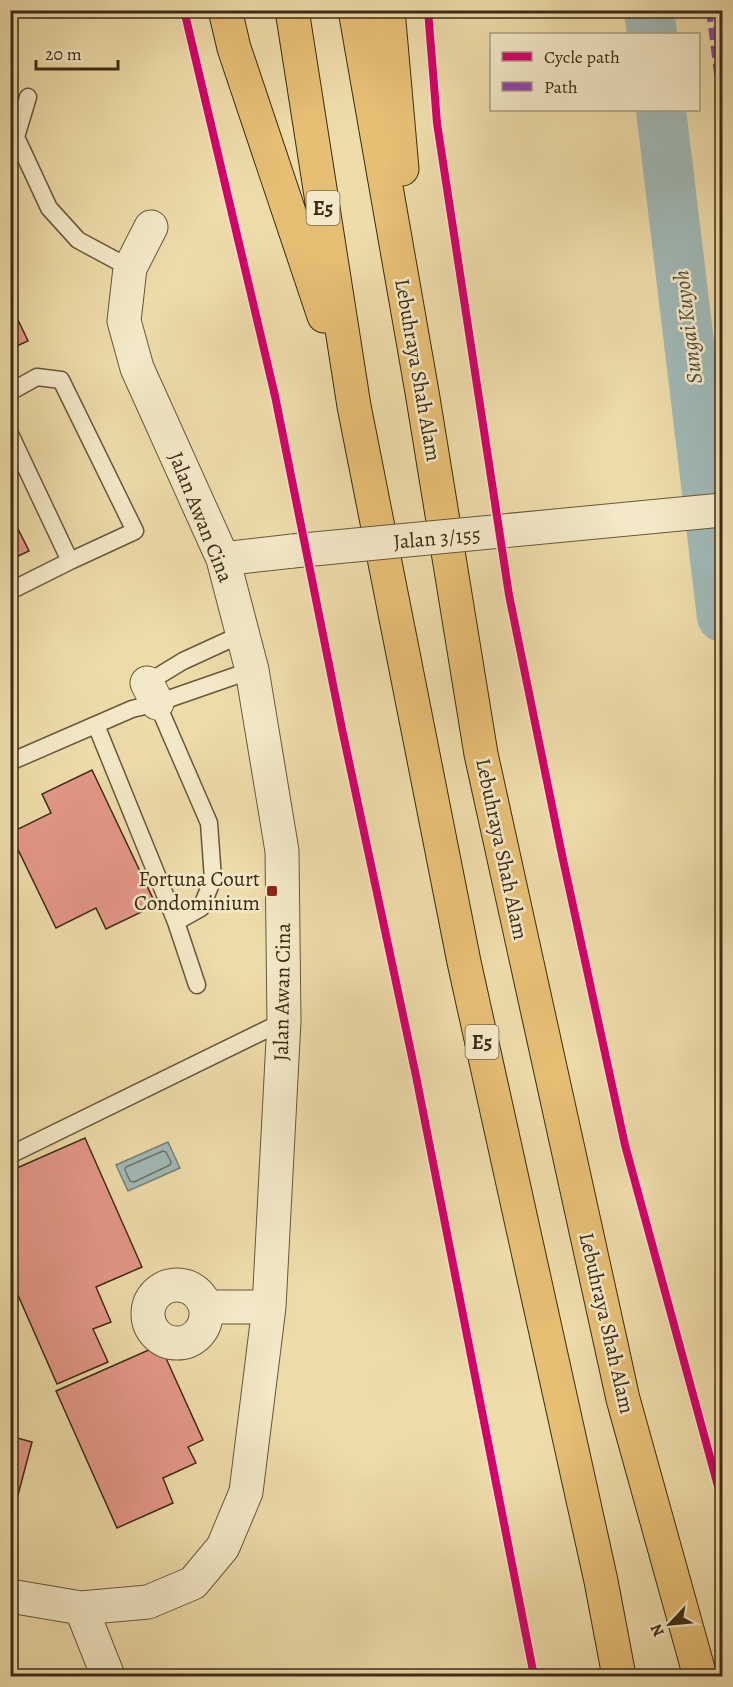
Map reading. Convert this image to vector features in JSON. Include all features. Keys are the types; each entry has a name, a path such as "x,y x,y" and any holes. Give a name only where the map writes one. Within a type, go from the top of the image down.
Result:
{"highway":[{"path":"225,10 234,48 354,406"},
{"name":"E5","path":"292,10 354,406 464,962 601,1581 618,1677"},
{"name":"Lebuhraya Shah Alam","path":"355,10 422,392 481,754 623,1399 700,1677"},
{"path":"388,10 422,392"}],"street":[{"name":"Jalan Awan Cina","path":"10,1596 81,1608 148,1602 193,1583 223,1547 246,1492 268,1307 284,1021 282,851 252,670 223,559 137,368 124,321 130,268 151,227"},
{"name":"Jalan 3/155","path":"223,559 723,510"},
{"path":"206,1308 268,1307"},
{"path":"81,1608 108,1677"}],"lane":[{"path":"28,97 16,138 49,208 78,240 130,268"},
{"path":"10,392 37,377 61,380 135,531 10,591"},
{"path":"10,434 70,561"},
{"path":"145,699 183,661 242,634"},
{"path":"10,762 96,725 145,699 252,670"},
{"path":"145,699 209,823 213,879 201,908 176,922"},
{"path":"96,725 176,922 197,985"},
{"path":"10,1155 284,1021"}],"water":[{"path":"168,1142 180,1168 128,1191 116,1165"}],"building":[{"path":"10,303 28,341 10,349"},
{"path":"10,513 29,551 10,560"},
{"path":"92,770 156,905 106,929 96,908 56,928 10,833 51,813 42,794"},
{"path":"85,1138 142,1267 96,1287 111,1322 93,1329 108,1362 57,1384 10,1277 10,1171"},
{"path":"160,1345 203,1440 188,1447 196,1463 163,1478 173,1503 117,1528 56,1391"},
{"path":"10,1436 32,1442 13,1514 10,1513"}],"waterway":[{"name":"Sungai Kuyoh","path":"649,10 652,33"},
{"name":"Sungai Kuyoh","path":"661,111 722,617"}],"marked path":[{"path":"709,10 722,112"}],"cycle path":[{"path":"184,10 275,396 342,729 416,1076 534,1676"},
{"path":"428,10 437,123 509,595 625,1145 722,1501"}],"place":[{"name":"Fortuna Court Condominium","path":"272,891"}]}
